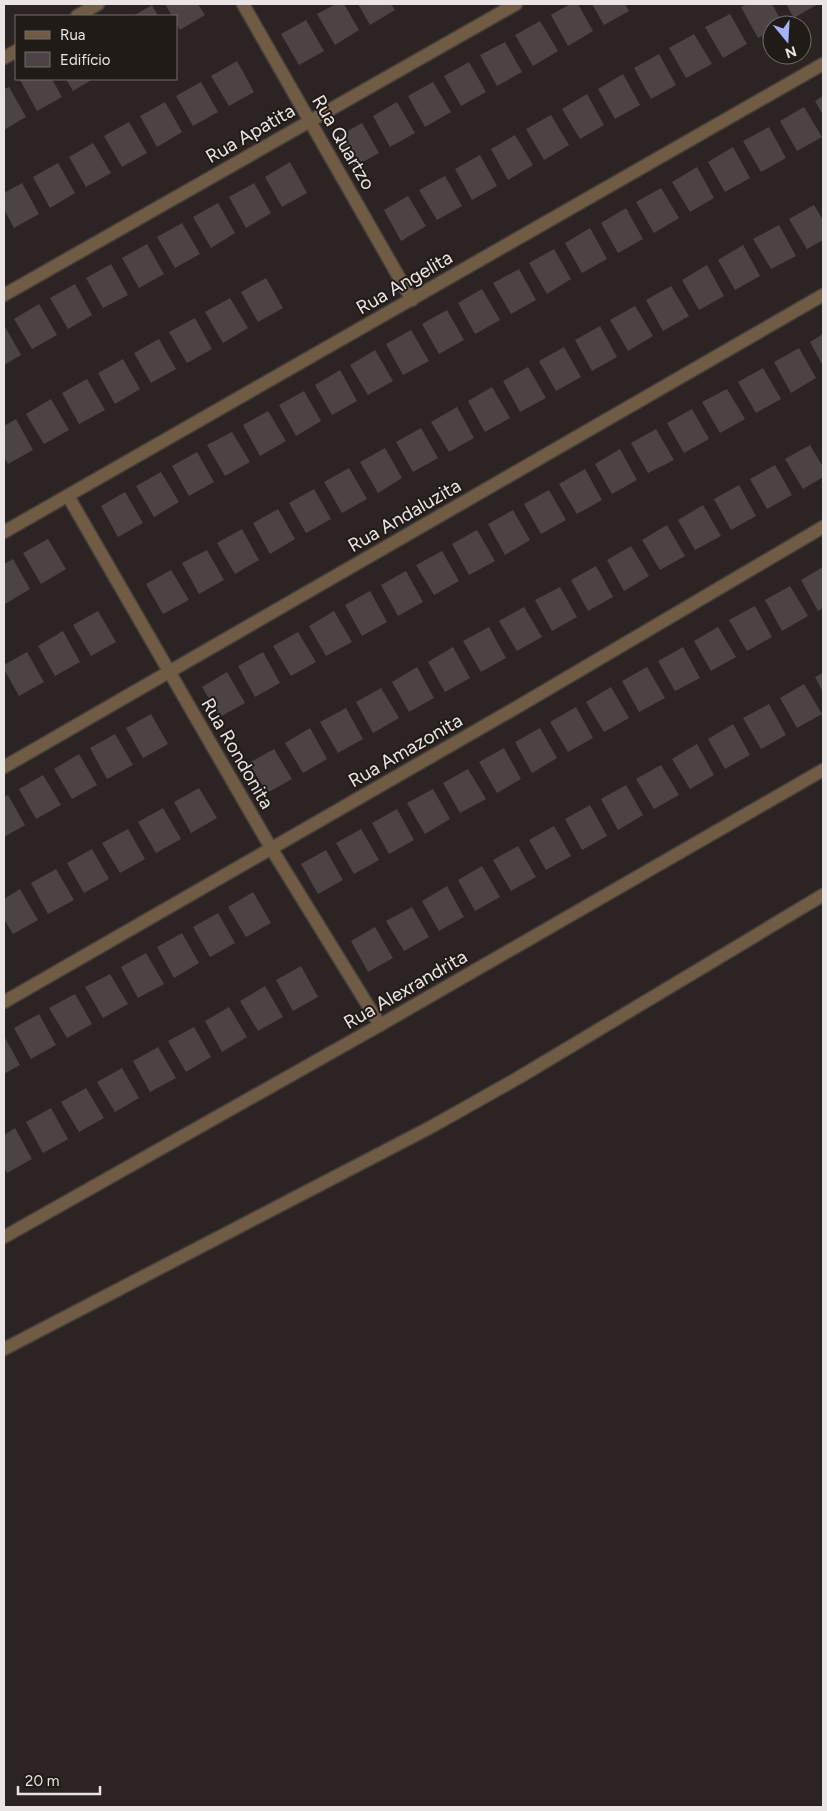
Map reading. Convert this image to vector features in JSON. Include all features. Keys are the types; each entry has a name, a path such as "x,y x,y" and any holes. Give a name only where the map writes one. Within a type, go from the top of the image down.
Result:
{"street":[{"path":"79,15 98,4"},
{"name":"Rua Quartzo","path":"243,4 412,300"},
{"name":"Rua Apatita","path":"4,296 516,4"},
{"path":"4,58 15,52"},
{"name":"Rua Angelita","path":"4,532 823,64"},
{"name":"Rua Andaluzita","path":"4,766 823,295"},
{"name":"Rua Rondonita","path":"68,496 271,848 380,1025"},
{"name":"Rua Amazonita","path":"4,1002 520,706 823,527"},
{"name":"Rua Alexrandrita","path":"4,1237 380,1025 823,770"},
{"path":"4,1349 431,1127 518,1078 823,895"}],"building":[{"path":"165,4 198,4 205,15 180,30 178,27 178,15 171,15"},
{"path":"336,4 344,4 359,30 335,45 317,14"},
{"path":"358,4 391,4 395,10 370,25"},
{"path":"570,4 578,4 593,31 568,46 551,15"},
{"path":"592,4 625,4 629,11 604,25"},
{"path":"747,4 772,4 778,15 762,15 762,36 758,38 741,7"},
{"path":"786,4 818,4 799,15 792,15"},
{"path":"152,5 157,15 135,15"},
{"path":"730,14 747,44 723,58 705,27"},
{"path":"306,20 324,51 299,65 281,34"},
{"path":"540,21 558,51 533,66 515,35"},
{"path":"694,34 712,64 686,78 669,48"},
{"path":"505,42 522,72 497,86 480,55"},
{"path":"659,54 676,85 651,99 634,68"},
{"path":"237,61 254,92 229,106 211,76"},
{"path":"469,62 486,92 461,106 444,76"},
{"path":"623,74 640,105 615,119 598,89"},
{"path":"20,80 53,80 62,97 37,111"},
{"path":"67,80 91,80 73,91"},
{"path":"201,82 218,112 193,126 176,96"},
{"path":"433,82 451,112 425,127 408,96"},
{"path":"9,87 26,117 4,130 4,89"},
{"path":"587,94 604,125 580,139 562,109"},
{"path":"823,96 823,115 815,101"},
{"path":"165,102 182,132 157,147 140,116"},
{"path":"397,102 415,133 390,147 373,116"},
{"path":"804,107 822,137 797,151 780,121"},
{"path":"551,115 569,145 544,160 526,129"},
{"path":"129,122 147,153 122,167 104,136"},
{"path":"362,123 379,153 354,167 337,137"},
{"path":"769,127 786,158 761,172 743,141"},
{"path":"515,135 533,165 508,180 491,149"},
{"path":"93,143 111,173 86,187 69,157"},
{"path":"733,147 750,178 725,192 708,162"},
{"path":"480,155 497,186 472,200 455,169"},
{"path":"290,162 307,193 282,207 265,177"},
{"path":"58,163 75,193 50,208 33,177"},
{"path":"697,167 714,198 690,212 672,182"},
{"path":"445,176 462,206 437,220 419,190"},
{"path":"22,183 39,214 14,228 4,209 4,193"},
{"path":"254,183 271,213 246,228 229,197"},
{"path":"661,188 679,218 654,233 636,202"},
{"path":"408,196 426,226 401,241 384,210"},
{"path":"218,203 235,233 211,248 193,217"},
{"path":"814,205 823,220 823,240 807,249 789,219"},
{"path":"626,208 643,239 618,253 601,223"},
{"path":"182,223 200,254 175,268 157,237"},
{"path":"779,225 796,256 771,269 753,239"},
{"path":"590,228 607,259 582,273 565,243"},
{"path":"147,244 164,274 139,288 122,258"},
{"path":"743,245 760,276 735,290 718,260"},
{"path":"554,249 571,279 547,294 529,263"},
{"path":"111,264 128,295 103,308 86,278"},
{"path":"707,265 724,296 699,310 682,280"},
{"path":"519,269 536,300 511,314 493,283"},
{"path":"266,278 283,308 258,322 241,292"},
{"path":"75,284 92,315 68,329 50,298"},
{"path":"671,286 689,316 663,331 646,300"},
{"path":"482,289 500,320 475,334 458,303"},
{"path":"230,298 248,328 223,343 205,312"},
{"path":"39,304 57,335 32,349 14,319"},
{"path":"635,306 653,336 628,351 610,320"},
{"path":"447,310 464,340 439,354 422,324"},
{"path":"195,318 212,349 187,363 169,332"},
{"path":"4,325 21,355 4,365"},
{"path":"600,326 617,357 592,371 575,340"},
{"path":"411,330 429,361 403,375 386,344"},
{"path":"823,334 823,366 810,342"},
{"path":"159,339 176,369 151,383 134,353"},
{"path":"564,347 581,377 556,391 539,361"},
{"path":"799,348 816,378 791,393 774,362"},
{"path":"375,350 393,381 368,395 350,365"},
{"path":"123,359 140,389 115,404 98,373"},
{"path":"528,367 546,398 520,412 503,381"},
{"path":"763,368 781,399 756,413 738,382"},
{"path":"340,370 357,401 332,415 315,385"},
{"path":"87,379 105,410 79,424 62,393"},
{"path":"492,387 510,418 485,432 468,401"},
{"path":"727,389 745,419 720,433 702,402"},
{"path":"304,391 321,421 296,436 279,405"},
{"path":"51,399 69,430 44,444 26,414"},
{"path":"457,407 474,438 449,452 431,422"},
{"path":"692,409 709,439 684,453 667,423"},
{"path":"268,411 286,441 260,456 243,425"},
{"path":"16,419 33,450 8,464 4,457 4,426"},
{"path":"421,428 438,458 413,472 396,442"},
{"path":"656,429 674,460 648,473 631,443"},
{"path":"232,432 250,462 225,476 207,445"},
{"path":"810,445 823,467 823,477 803,489 785,459"},
{"path":"385,448 402,478 378,493 360,462"},
{"path":"620,449 637,480 612,494 595,464"},
{"path":"197,452 214,482 189,496 172,466"},
{"path":"775,465 792,495 767,509 750,479"},
{"path":"349,468 367,499 342,513 324,482"},
{"path":"585,469 602,500 577,514 559,484"},
{"path":"161,472 179,502 154,517 136,486"},
{"path":"739,485 756,516 731,530 714,499"},
{"path":"314,489 331,519 306,533 289,503"},
{"path":"549,490 566,520 541,534 524,504"},
{"path":"125,492 143,523 118,537 101,506"},
{"path":"703,505 721,536 695,550 678,520"},
{"path":"278,509 295,539 270,554 253,523"},
{"path":"513,510 530,540 505,555 488,524"},
{"path":"667,525 685,556 660,570 642,540"},
{"path":"242,529 259,560 235,574 217,543"},
{"path":"477,530 495,561 469,575 452,544"},
{"path":"48,539 66,569 41,584 23,553"},
{"path":"631,546 649,576 624,591 607,560"},
{"path":"207,550 224,580 199,594 182,563"},
{"path":"442,551 459,581 434,595 416,565"},
{"path":"13,559 30,589 5,604 4,564"},
{"path":"596,566 613,597 588,611 571,580"},
{"path":"823,567 823,608 818,611 801,580"},
{"path":"171,570 189,600 163,614 146,584"},
{"path":"406,571 423,602 398,616 381,585"},
{"path":"790,586 808,616 782,631 765,600"},
{"path":"560,587 577,617 552,631 535,600"},
{"path":"370,591 387,622 362,636 345,605"},
{"path":"755,606 772,637 747,651 729,620"},
{"path":"524,607 542,637 517,651 499,621"},
{"path":"98,611 116,642 91,656 73,625"},
{"path":"334,611 352,642 326,656 309,626"},
{"path":"489,627 506,658 481,672 463,641"},
{"path":"718,627 736,657 711,671 694,641"},
{"path":"63,631 80,662 55,676 38,646"},
{"path":"298,632 316,662 291,676 273,646"},
{"path":"453,647 470,678 445,692 428,662"},
{"path":"683,647 700,678 675,691 658,661"},
{"path":"27,652 44,682 19,696 4,669 4,665"},
{"path":"263,652 280,683 255,697 238,666"},
{"path":"417,667 434,698 409,712 392,682"},
{"path":"647,667 665,698 639,712 622,681"},
{"path":"227,672 245,703 220,717 202,687"},
{"path":"823,673 823,692 815,677"},
{"path":"804,684 822,714 797,728 780,698"},
{"path":"611,687 629,718 604,732 586,702"},
{"path":"381,688 399,718 373,733 356,702"},
{"path":"769,704 786,735 761,749 743,718"},
{"path":"576,707 593,738 568,752 550,722"},
{"path":"346,708 363,739 338,753 320,722"},
{"path":"151,714 168,744 143,758 126,728"},
{"path":"733,724 750,755 725,769 708,739"},
{"path":"310,728 327,759 303,773 285,743"},
{"path":"540,728 557,758 532,773 515,742"},
{"path":"115,734 133,765 107,779 90,748"},
{"path":"697,744 714,775 690,789 672,759"},
{"path":"504,748 521,779 497,793 479,762"},
{"path":"274,749 292,779 267,793 249,763"},
{"path":"79,754 97,785 72,799 54,769"},
{"path":"661,765 679,795 654,809 636,779"},
{"path":"468,769 486,799 460,813 443,783"},
{"path":"43,775 61,805 36,819 19,789"},
{"path":"626,785 643,815 618,830 601,799"},
{"path":"199,788 217,818 191,833 174,802"},
{"path":"433,789 450,819 425,834 407,803"},
{"path":"8,795 25,825 4,837 4,797"},
{"path":"590,805 607,836 582,850 565,819"},
{"path":"163,808 181,839 156,853 138,822"},
{"path":"397,809 414,840 389,854 372,823"},
{"path":"554,826 571,856 546,870 529,840"},
{"path":"128,829 145,859 120,873 102,843"},
{"path":"361,829 379,860 354,874 336,843"},
{"path":"518,846 536,877 511,891 493,860"},
{"path":"92,849 109,879 84,893 67,863"},
{"path":"326,850 343,880 318,894 301,864"},
{"path":"482,866 500,897 475,911 458,880"},
{"path":"56,869 74,900 48,914 31,883"},
{"path":"447,886 464,917 439,931 422,901"},
{"path":"20,889 38,920 13,934 4,919 4,899"},
{"path":"253,892 271,923 246,937 228,907"},
{"path":"412,907 429,937 404,951 386,921"},
{"path":"218,913 235,943 210,957 193,927"},
{"path":"375,927 393,958 368,972 351,941"},
{"path":"182,933 199,963 174,978 157,947"},
{"path":"146,953 164,984 138,998 121,967"},
{"path":"301,966 318,997 293,1011 276,980"},
{"path":"110,974 128,1004 103,1018 85,987"},
{"path":"265,986 283,1017 258,1031 240,1001"},
{"path":"75,994 92,1024 67,1038 49,1008"},
{"path":"229,1007 247,1037 222,1052 205,1021"},
{"path":"39,1014 56,1045 31,1059 14,1028"},
{"path":"194,1027 211,1057 186,1072 168,1041"},
{"path":"4,1036 20,1065 4,1074"},
{"path":"158,1047 176,1078 150,1092 133,1061"},
{"path":"122,1068 139,1098 115,1112 97,1082"},
{"path":"86,1088 104,1118 79,1132 61,1102"},
{"path":"51,1108 68,1139 43,1153 26,1122"},
{"path":"15,1128 32,1159 7,1173 4,1167 4,1135"}]}
